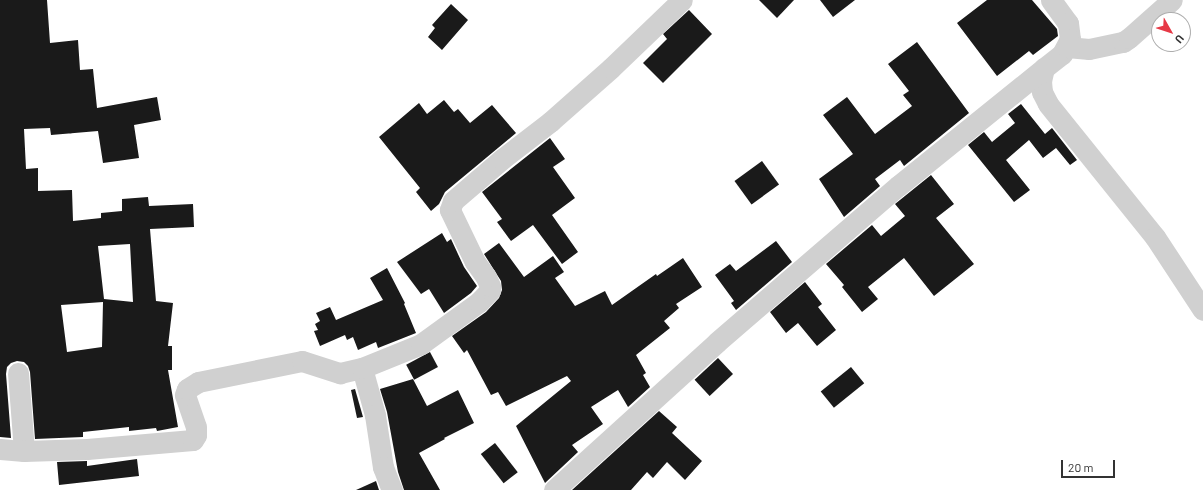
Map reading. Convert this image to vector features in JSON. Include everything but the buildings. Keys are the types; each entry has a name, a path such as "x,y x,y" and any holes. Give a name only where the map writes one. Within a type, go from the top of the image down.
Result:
{"street":[{"path":"0,449 24,451 88,449 193,440 196,435 196,427 186,395 187,389 198,382 302,361 340,373 362,368 421,344 487,295 490,286 475,262 450,210 453,201 502,158 556,117 611,68 682,0"},
{"path":"554,490 717,342 892,191 1062,54 1070,39 1068,22 1051,0"},
{"path":"1067,47 1089,49 1123,42 1172,0"},
{"path":"1044,68 1041,81 1042,92 1048,104 1155,237 1203,310"},
{"path":"362,368 375,415 382,467 392,490"},
{"path":"18,373 24,451"}]}
